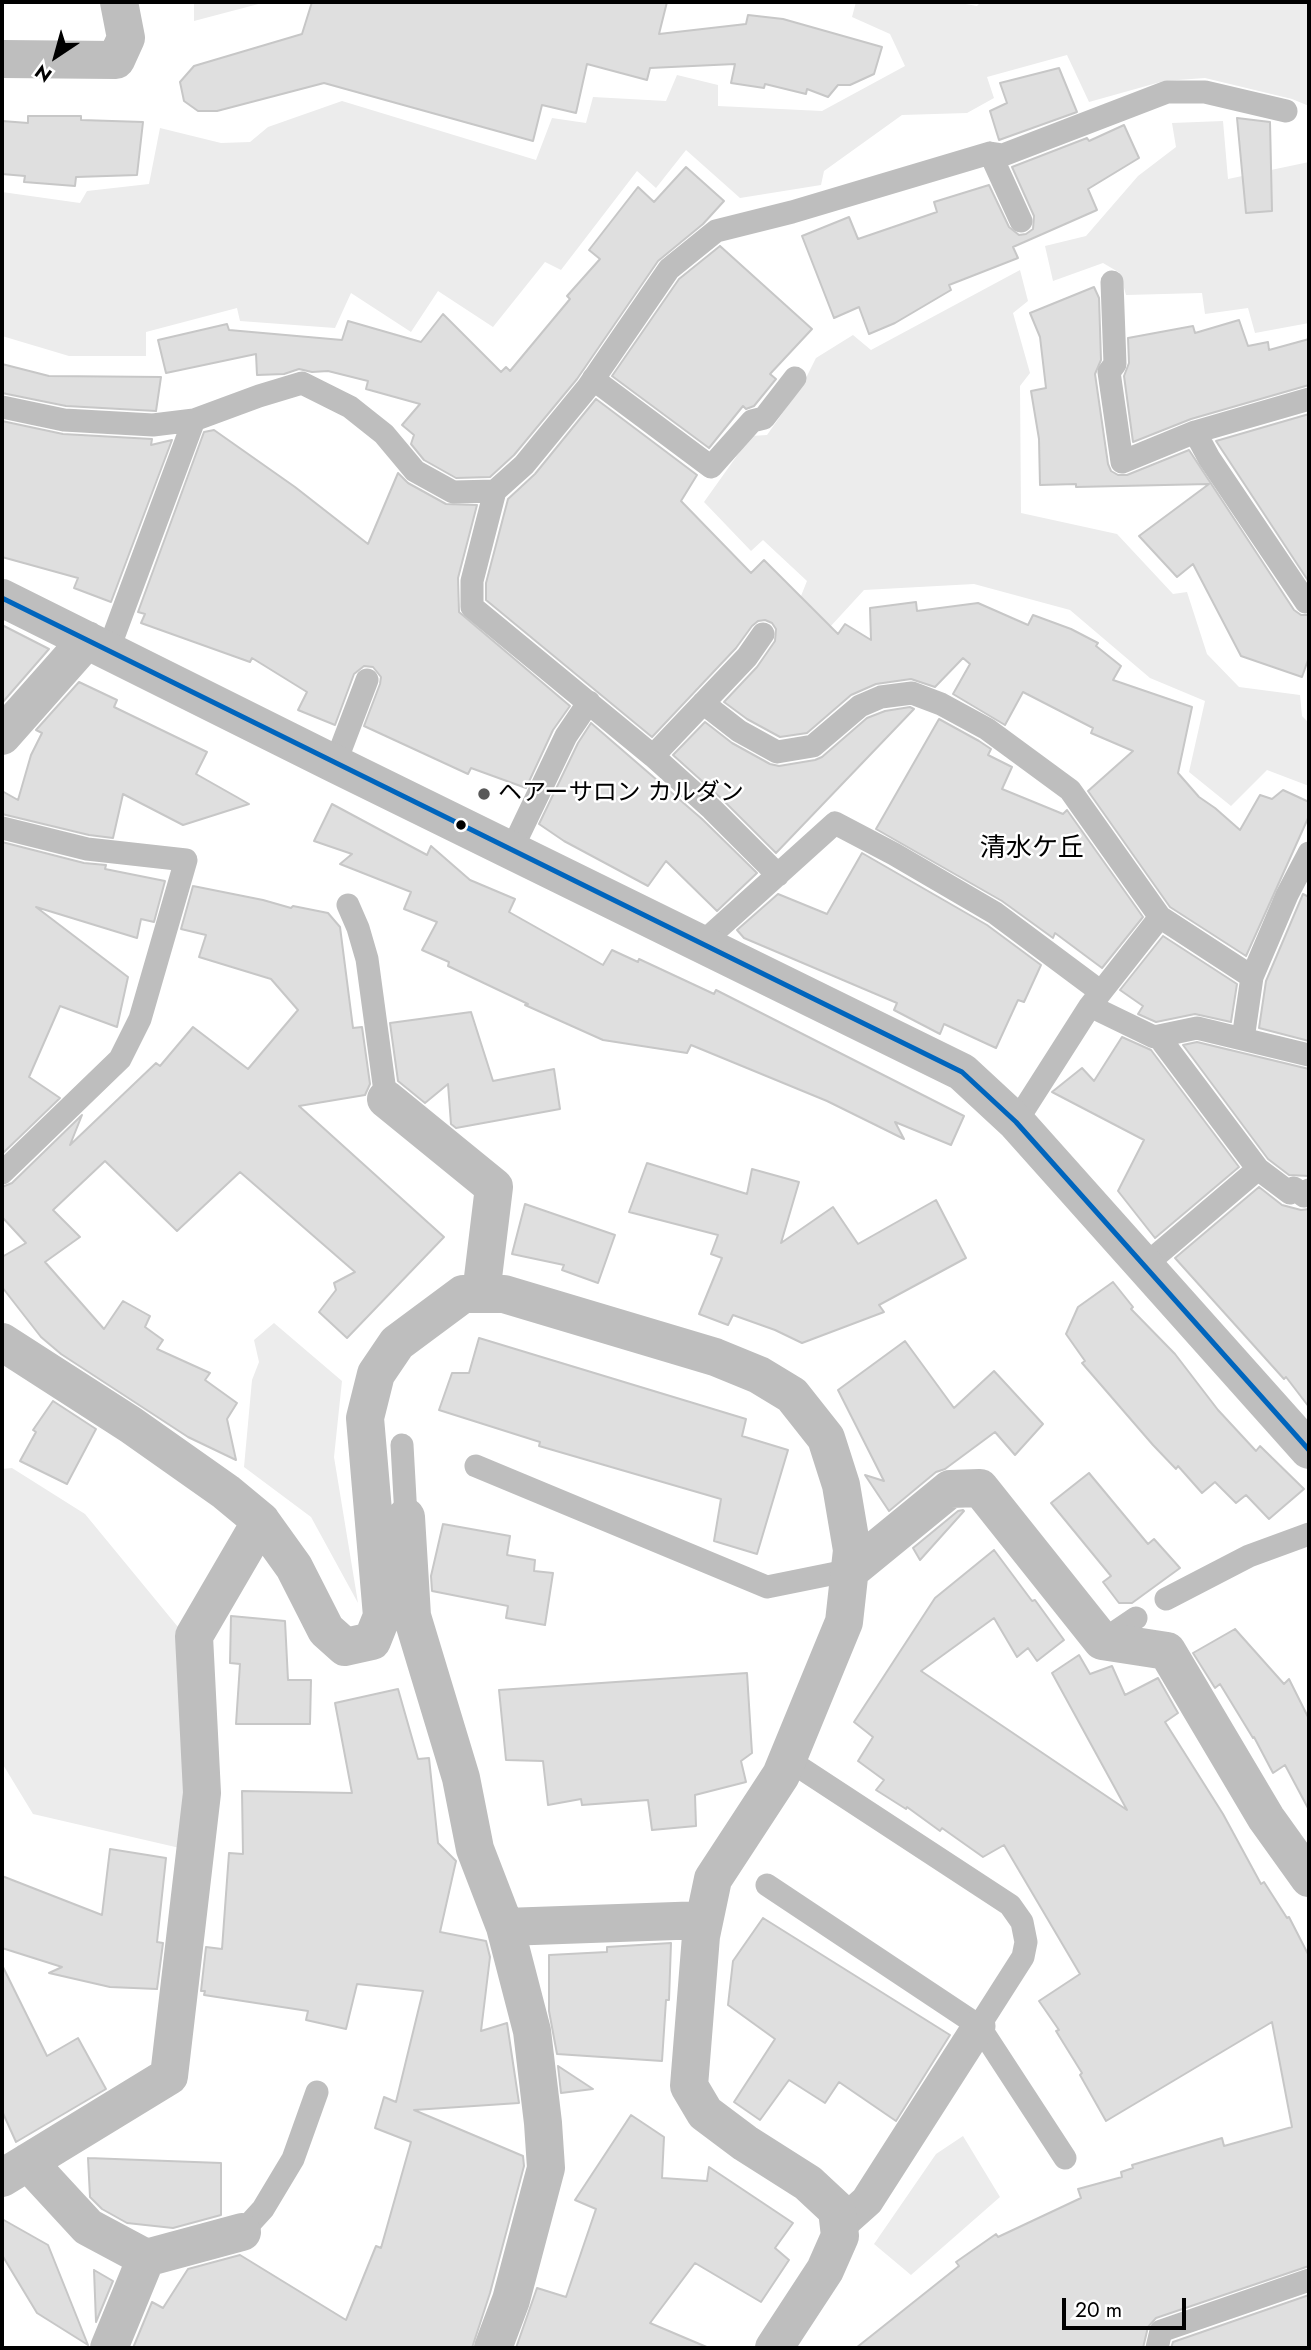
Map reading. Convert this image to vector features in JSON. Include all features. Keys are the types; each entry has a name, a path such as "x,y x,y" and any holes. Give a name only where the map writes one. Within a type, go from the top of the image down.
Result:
{"street":[{"path":"2,59 116,60 126,38 119,2"},
{"path":"2,598 962,1072 1016,1122 1309,1450"},
{"path":"2,736 97,645"},
{"path":"386,1099 494,1187 481,1294"},
{"path":"2,1342 131,1425 226,1492 261,1521 294,1567 326,1630 345,1647 372,1641 382,1616 365,1418 385,1386 397,1343 463,1294 504,1294 715,1357 759,1375 792,1395 826,1438 841,1485 852,1550 844,1622 781,1775 713,1879 701,1936 689,2086 705,2113 745,2143 808,2183 837,2210 840,2236 825,2270 774,2348"},
{"path":"850,1570 950,1489 980,1488 1102,1641 1167,1651 1266,1818 1309,1878"},
{"path":"406,1517 412,1616 461,1778 475,1849 505,1927 532,2031 546,2168 511,2300 493,2348"},
{"path":"242,2232 146,2258 88,2227 10,2168 169,2076 202,1793 194,1636 261,1521"},
{"path":"505,1927 704,1920"},
{"path":"839,2226 867,2201 979,2026"},
{"path":"109,2348 146,2258"}],"lane":[{"path":"778,876 712,809 653,756 472,607 472,581 495,491 524,465 593,379 670,269 716,231 792,212 990,153 1003,155 1167,92 1205,92 1286,111"},
{"path":"990,153 1021,221"},
{"path":"1112,282 1115,365 1109,372 1122,462 1195,432 1309,399"},
{"path":"593,379 711,467 752,421 764,418 795,378"},
{"path":"2,407 64,420 153,425 194,419 302,383 350,408 384,435 415,471 453,492 495,491"},
{"path":"97,645 194,419"},
{"path":"1195,432 1209,458 1307,602"},
{"path":"653,756 747,657 763,634"},
{"path":"335,764 367,680"},
{"path":"703,702 739,731 777,752 813,746 860,706 881,697 912,693 941,704 987,729 1070,790 1160,917 1252,977"},
{"path":"511,851 566,736 589,702"},
{"path":"702,943 835,823 995,913 1095,999 1154,1037 1197,1028 1309,1055"},
{"path":"2,828 87,849 186,860 140,1019 120,1059 2,1173"},
{"path":"1242,1039 1252,977 1287,895 1309,853"},
{"path":"348,905 367,959 386,1099"},
{"path":"1016,1122 1095,999 1160,917"},
{"path":"1158,1037 1258,1169 1290,1193 1294,1188 1304,1196 1309,1190"},
{"path":"1144,1266 1258,1169"},
{"path":"402,1445 406,1517"},
{"path":"475,1466 767,1587 850,1570"},
{"path":"1166,1599 1249,1556 1309,1534"},
{"path":"1102,1641 1136,1618"},
{"path":"787,1759 1010,1905 1022,1922 1026,1942 1023,1957 979,2026"},
{"path":"767,1885 979,2026 1065,2158"},
{"path":"242,2232 262,2209 293,2159 317,2092"},
{"path":"1157,2348 1161,2330 1309,2280"}],"shaded area":[{"path":"194,2 266,2 194,21"},
{"path":"856,2 954,2 977,6 981,2 1309,2 1309,106 1292,99 1205,78 1164,81 1089,102 1067,55 987,77 994,98 967,113 902,115 824,171 821,185 740,198 686,150 656,188 637,171 561,270 545,262 493,327 438,291 411,332 351,293 335,328 240,321 237,308 146,332 146,356 69,356 2,336 2,192 80,203 87,191 149,184 160,128 221,143 250,142 268,127 342,101 536,160 552,118 586,123 593,97 666,101 677,75 718,85 718,106 822,111 905,66 890,34 852,17"},
{"path":"1223,121 1228,179 1309,162 1309,323 1255,333 1248,308 1205,314 1202,293 1126,295 1120,273 1103,263 1053,281 1045,246 1086,236 1138,176 1176,147 1172,123"},
{"path":"1020,270 1028,301 1013,313 1030,373 1020,386 1021,513 1117,534 1173,594 1187,592 1207,654 1239,687 1300,695 1302,716 1309,723 1309,786 1267,770 1231,806 1189,772 1205,701 1150,678 1070,610 974,584 864,590 830,627 799,601 807,581 763,540 751,551 704,502 751,436 767,435 803,384 816,358 853,335 871,350"},
{"path":"274,1323 342,1381 334,1457 358,1603 311,1517 244,1467 252,1380 259,1362 254,1340"},
{"path":"12,1468 85,1514 178,1627 192,1790 184,1849 33,1814 2,1763 2,1469"},
{"path":"963,2136 1000,2197 911,2275 874,2244 936,2154"}],"building":[{"path":"312,2 667,2 659,34 746,24 748,15 783,19 882,47 874,74 850,85 838,85 828,97 807,89 806,94 765,84 764,88 731,83 735,64 650,68 647,80 587,64 576,113 542,105 533,141 324,83 217,111 198,111 184,101 180,82 194,66 302,34"},
{"path":"1059,68 1077,112 999,140 990,111 1007,103 1000,83"},
{"path":"28,116 81,116 81,120 143,122 137,175 76,177 75,186 24,182 25,176 2,174 2,121 28,123"},
{"path":"1237,118 1270,122 1272,211 1246,213"},
{"path":"1124,125 1139,158 1088,189 1097,210 1013,247 1018,258 949,285 951,290 895,323 869,334 859,307 834,318 802,236 849,217 858,239 937,212 934,202 989,185 1009,227 1019,235 1026,234 1033,229 1034,216 1012,167 1087,138 1089,141"},
{"path":"686,167 724,201 703,224 658,261 577,379 514,455 490,477 456,478 424,460 411,444 414,435 402,425 420,404 366,389 368,381 328,371 299,369 284,374 257,375 256,354 166,373 158,340 227,324 229,330 342,340 348,321 421,342 443,314 501,372 506,367 510,371 570,299 567,296 600,259 589,250 638,187 654,202"},
{"path":"720,246 812,329 770,374 776,379 754,406 746,409 743,406 709,448 612,376 679,279"},
{"path":"1094,287 1099,298 1101,360 1095,374 1111,471 1118,475 1127,475 1189,450 1294,610 1301,615 1309,615 1309,657 1302,677 1241,656 1193,564 1177,577 1139,536 1209,484 1076,487 1076,484 1040,485 1039,439 1031,391 1046,388 1040,337 1030,313"},
{"path":"1239,320 1248,346 1268,342 1269,350 1309,339 1309,385 1191,419 1133,442 1124,376 1129,363 1128,338 1193,326 1195,333"},
{"path":"2,364 49,376 161,377 156,411 66,406 2,393"},
{"path":"596,399 697,475 681,501 751,573 764,560 838,634 845,624 871,640 870,608 916,602 917,611 978,603 1028,625 1033,615 1071,629 1098,643 1096,646 1121,666 1113,680 1192,707 1178,773 1199,797 1240,830 1260,795 1272,799 1283,790 1309,802 1309,816 1246,956 1170,907 1088,791 1133,751 1091,733 1093,728 1023,692 1005,725 953,694 970,664 963,658 935,687 911,679 876,684 851,695 807,733 780,737 747,719 724,702 757,667 775,641 776,629 772,623 758,621 652,737 486,600 486,583 508,499 535,474"},
{"path":"1309,414 1309,582 1216,441"},
{"path":"2,421 63,434 152,439 151,445 172,440 111,602 74,588 78,578 2,557"},
{"path":"214,430 295,487 368,544 398,473 408,483 446,504 477,505 458,578 459,612 570,706 553,730 526,788 471,768 468,774 364,726 380,684 381,677 373,667 364,666 354,674 335,725 298,710 307,692 252,658 250,662 141,623 145,614 138,612 204,432"},
{"path":"2,625 49,649 2,703"},
{"path":"79,682 117,700 114,707 207,752 196,774 249,804 183,825 123,794 113,838 89,835 2,814 2,791 18,800 31,755 42,733 36,730"},
{"path":"910,707 914,709 776,853 673,755 705,722 732,743 770,764 779,766 815,760 867,718 885,711"},
{"path":"939,719 979,741 991,749 988,755 1012,767 1002,789 1063,814 1067,810 1143,917 1102,968 1055,933 1053,938 1002,901 876,829"},
{"path":"591,723 702,819 757,873 717,911 666,861 648,886 564,841 539,824 578,743"},
{"path":"332,804 427,855 431,846 470,880 515,899 509,912 603,965 612,950 638,962 639,959 714,994 716,990 964,1116 951,1145 895,1122 904,1139 827,1101 691,1045 687,1053 603,1040 448,966 449,962 422,950 437,922 404,909 411,892 340,864 352,854 314,841"},
{"path":"2,842 84,863 106,865 105,869 165,881 154,922 141,919 137,938 36,907 128,977 117,1027 60,1006 29,1077 60,1098 2,1154"},
{"path":"862,853 987,925 1041,965 1024,1002 1018,1000 996,1048 944,1024 940,1034 894,1010 897,1003 744,938 737,930 778,894 827,914"},
{"path":"193,886 291,908 293,906 328,913 340,927 353,1028 362,1027 370,1084 365,1095 299,1106 444,1237 347,1338 319,1312 336,1290 334,1283 355,1272 240,1172 177,1231 105,1161 53,1210 80,1237 45,1262 104,1329 123,1301 150,1316 145,1327 163,1340 157,1349 210,1373 205,1380 237,1403 227,1419 236,1460 188,1437 61,1354 41,1337 2,1287 2,1257 26,1243 2,1217 2,1187 12,1183 82,1115 70,1145 156,1063 160,1066 193,1027 248,1069 298,1010 271,979 199,957 206,935 181,929"},
{"path":"1303,894 1309,897 1309,1041 1259,1028 1266,981"},
{"path":"1163,936 1237,984 1231,1022 1195,1014 1156,1022 1138,1014 1143,1006 1120,990"},
{"path":"471,1012 493,1081 554,1069 560,1109 456,1128 451,1124 448,1084 425,1103 398,1081 390,1023"},
{"path":"1122,1037 1151,1050 1239,1167 1155,1238 1118,1191 1144,1140 1052,1092 1082,1068 1094,1081"},
{"path":"1197,1042 1309,1069 1309,1176 1289,1175 1268,1159 1183,1045"},
{"path":"647,1163 747,1194 752,1169 799,1182 781,1243 833,1207 858,1244 936,1200 966,1258 879,1305 884,1312 802,1343 733,1315 728,1325 699,1314 722,1258 711,1254 718,1235 629,1212"},
{"path":"1259,1187 1282,1205 1301,1210 1309,1209 1309,1407 1286,1377 1284,1379 1175,1258"},
{"path":"525,1204 615,1235 598,1283 562,1270 564,1265 512,1254"},
{"path":"1113,1282 1133,1307 1131,1309 1175,1354 1218,1410 1256,1451 1260,1446 1304,1489 1269,1519 1246,1495 1236,1503 1215,1482 1202,1493 1178,1466 1176,1469 1153,1445 1082,1363 1085,1361 1066,1334 1078,1307"},
{"path":"479,1338 746,1419 742,1436 788,1450 757,1554 714,1541 721,1499 539,1446 540,1442 439,1410 452,1373 469,1373"},
{"path":"905,1341 954,1408 994,1371 1043,1424 1015,1455 995,1432 945,1469 936,1472 889,1511 865,1475 884,1481 838,1390"},
{"path":"53,1401 96,1429 67,1484 20,1461 36,1432 33,1430"},
{"path":"1089,1473 1148,1544 1154,1539 1180,1568 1132,1603 1119,1603 1103,1582 1111,1576 1051,1503"},
{"path":"963,1510 920,1560 913,1548 958,1511"},
{"path":"443,1524 510,1536 507,1555 535,1560 534,1571 553,1573 545,1625 506,1618 508,1606 432,1591 431,1576"},
{"path":"994,1550 1064,1640 1037,1661 1028,1648 1017,1657 994,1618 921,1671 1127,1810 1052,1673 1079,1655 1090,1674 1112,1666 1125,1695 1158,1678 1178,1713 1165,1722 1223,1814 1261,1884 1264,1882 1287,1918 1289,1917 1309,1956 1309,2266 1156,2318 1148,2327 1143,2348 856,2348 959,2266 956,2262 996,2234 998,2237 1081,2198 1078,2189 1122,2177 1121,2172 1133,2168 1132,2165 1222,2138 1224,2146 1292,2127 1272,2022 1106,2121 1080,2075 1082,2073 1056,2031 1059,2030 1039,2001 1080,1974 1004,1845 983,1857 942,1828 940,1831 907,1807 906,1809 876,1790 884,1780 858,1761 873,1737 854,1722 935,1598"},
{"path":"231,1616 285,1621 288,1680 311,1680 310,1724 236,1724 240,1664 230,1663"},
{"path":"1235,1629 1284,1684 1289,1679 1309,1719 1309,1810 1285,1765 1273,1773 1220,1684 1215,1688 1193,1653"},
{"path":"747,1673 752,1753 741,1761 746,1782 695,1795 696,1826 652,1830 648,1800 582,1805 581,1799 548,1805 543,1761 506,1760 499,1690"},
{"path":"398,1689 418,1759 429,1758 438,1843 456,1861 440,1932 486,1941 490,1957 481,2031 507,2023 519,2103 414,2110 523,2156 524,2166 490,2293 472,2348 133,2348 152,2302 163,2308 188,2269 240,2255 346,2320 376,2246 381,2248 411,2142 375,2128 384,2097 396,2102 423,1991 357,1984 346,2029 306,2020 308,2011 204,1995 205,1991 201,1991 206,1947 222,1949 229,1853 243,1854 242,1791 352,1793 335,1703"},
{"path":"110,1849 166,1858 157,1942 163,1943 157,1989 110,1987 49,1973 62,1967 2,1948 2,1876 102,1915"},
{"path":"763,1918 950,2035 896,2121 839,2082 825,2103 789,2080 760,2120 734,2102 775,2039 728,2005 733,1961"},
{"path":"671,1943 669,2000 666,2000 662,2061 557,2054 549,2011 549,1955 607,1952 607,1947"},
{"path":"2,1965 47,2056 78,2038 106,2089 16,2142 2,2111"},
{"path":"558,2066 593,2089 561,2093"},
{"path":"631,2115 664,2137 662,2178 707,2181 709,2167 793,2223 775,2248 789,2260 761,2302 695,2263 650,2323 709,2348 516,2348 537,2288 566,2297 596,2209 575,2200"},
{"path":"88,2158 221,2163 221,2215 173,2228 127,2223 102,2209 90,2197"},
{"path":"2,2219 48,2245 88,2345 37,2313 2,2255"},
{"path":"94,2270 113,2281 96,2322"},
{"path":"1309,2295 1309,2348 1171,2348 1173,2342"}],"transit line":[{"path":"2,598 962,1072 1016,1122 1309,1450"}],"place":[{"name":"ヘアーサロン カルダン","path":"484,794"}],"district":[{"name":"清水ケ丘","path":"1032,850"}]}
